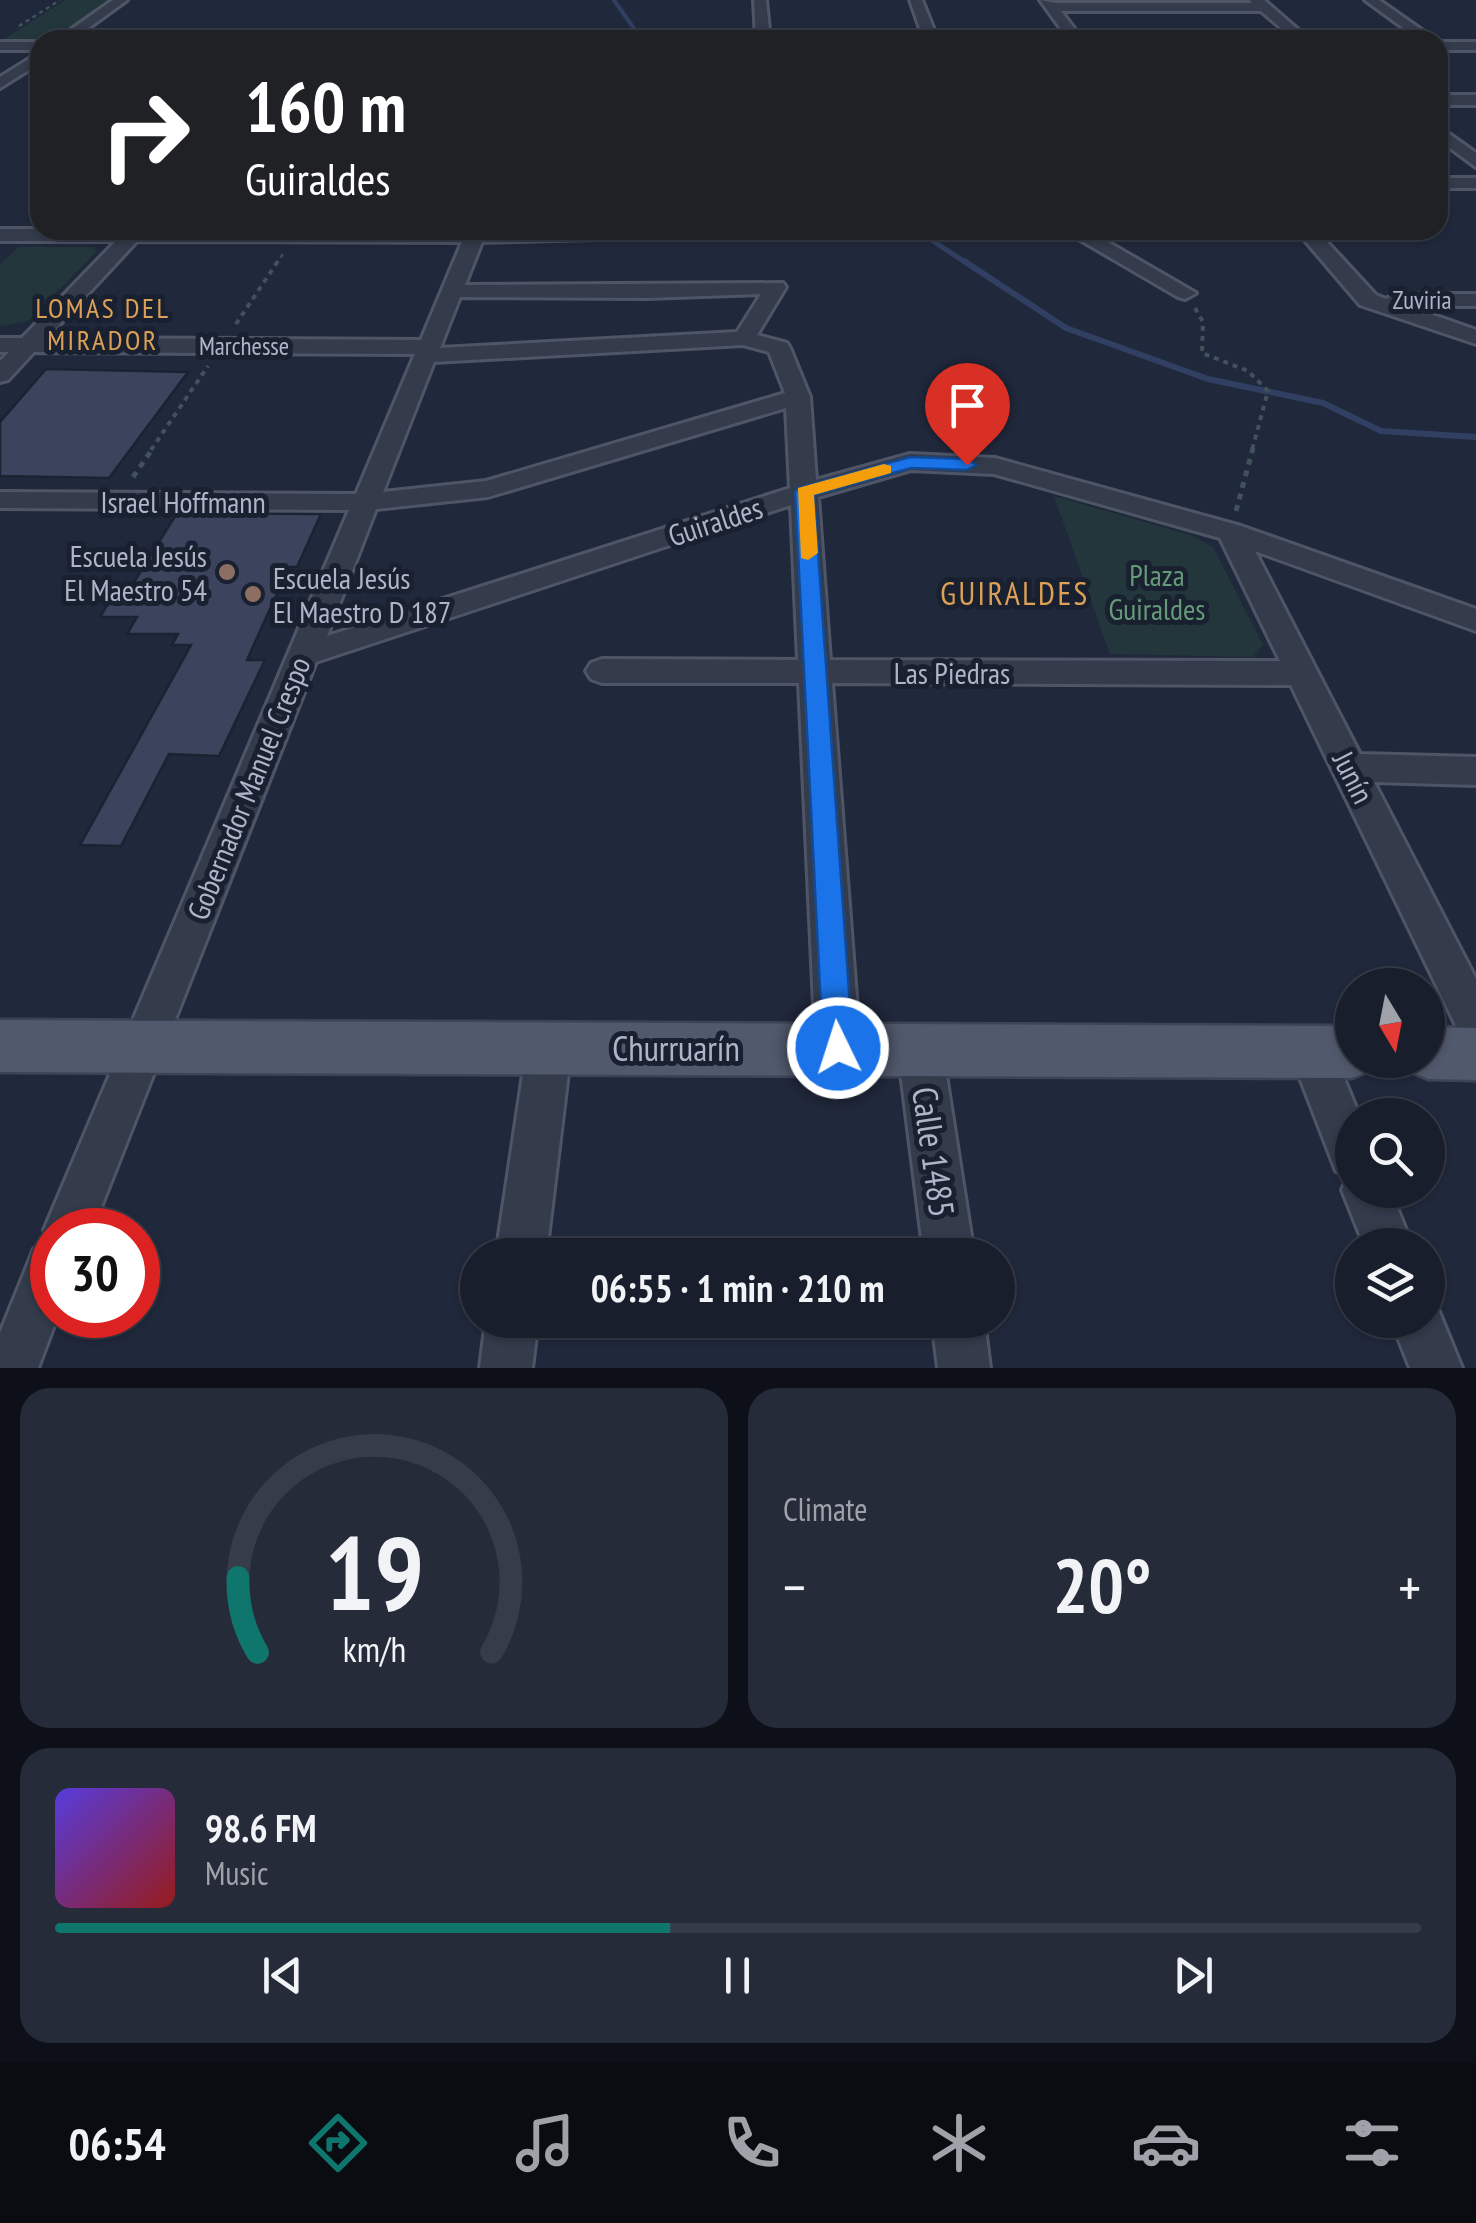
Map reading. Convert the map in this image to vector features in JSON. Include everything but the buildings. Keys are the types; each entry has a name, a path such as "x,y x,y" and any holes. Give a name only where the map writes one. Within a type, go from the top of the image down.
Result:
{"main road":[{"name":"Churruarín","path":"0,1046 1332,1052"},
{"path":"1445,1053 1476,1054"}],"street":[{"path":"78,30 121,0"},
{"path":"760,0 762,30"},
{"path":"916,0 926,30"},
{"path":"1370,0 1414,30"},
{"path":"1049,3 1260,3 1291,30"},
{"path":"1049,3 1069,30"},
{"path":"0,46 30,46"},
{"path":"1448,46 1476,46"},
{"path":"0,86 30,64"},
{"path":"0,86 27,88"},
{"path":"1448,100 1476,100"},
{"path":"1448,139 1476,162"},
{"path":"1448,183 1476,183"},
{"path":"0,236 30,235"},
{"path":"0,376 127,240"},
{"name":"Gobernador Manuel Crespo","path":"77,1208 473,240"},
{"path":"1091,240 1184,293"},
{"path":"1315,240 1368,300 1476,336"},
{"path":"452,292 648,292 776,287 744,338 779,348 798,397 838,1048"},
{"name":"Zuviria","path":"1368,300 1476,300"},
{"name":"Marchesse","path":"0,346 427,352 744,338"},
{"name":"Israel Hoffmann","path":"0,500 366,502 488,489 798,397"},
{"name":"Guiraldes","path":"302,655 804,492 910,462 995,466 1231,532 1476,620"},
{"name":"Junín","path":"1231,532 1476,1022"},
{"name":"Las Piedras","path":"602,671 1302,673"},
{"path":"1349,767 1476,772"},
{"path":"523,1238 549,1048"},
{"name":"Calle 1485","path":"920,1049 947,1238"},
{"path":"1332,1052 1341,1098"},
{"path":"12,1368 30,1323"},
{"path":"506,1368 510,1338"},
{"path":"960,1338 964,1368"},
{"path":"1424,1338 1436,1368"}],"path":[{"path":"15,28 60,0"},
{"path":"1184,293 1204,322 1202,353 1248,371 1268,391 1231,532"}],"green space":[{"path":"65,0 114,0 69,30 30,30 30,41 0,42"},
{"path":"19,247 94,247 96,252 28,321 0,326 0,264"},
{"name":"Plaza Guiraldes","path":"1054,496 1193,536 1213,547 1263,645 1253,657 1110,654"}],"waterway":[{"path":"614,0 635,30"},
{"path":"931,240 968,264"},
{"path":"964,261 1066,328 1208,379 1323,403 1381,431 1476,437"}],"slow traffic":[{"path":"808,553 804,492 884,469"}],"place":[{"name":"Escuela Jesús El Maestro 54","path":"227,572"},
{"name":"Escuela Jesús El Maestro D 187","path":"253,594"}],"district":[{"name":"LOMAS DEL MIRADOR","path":"103,323"},
{"name":"GUIRALDES","path":"1015,593"}],"route":[{"path":"838,1048 804,492 910,462 967,465"}]}
